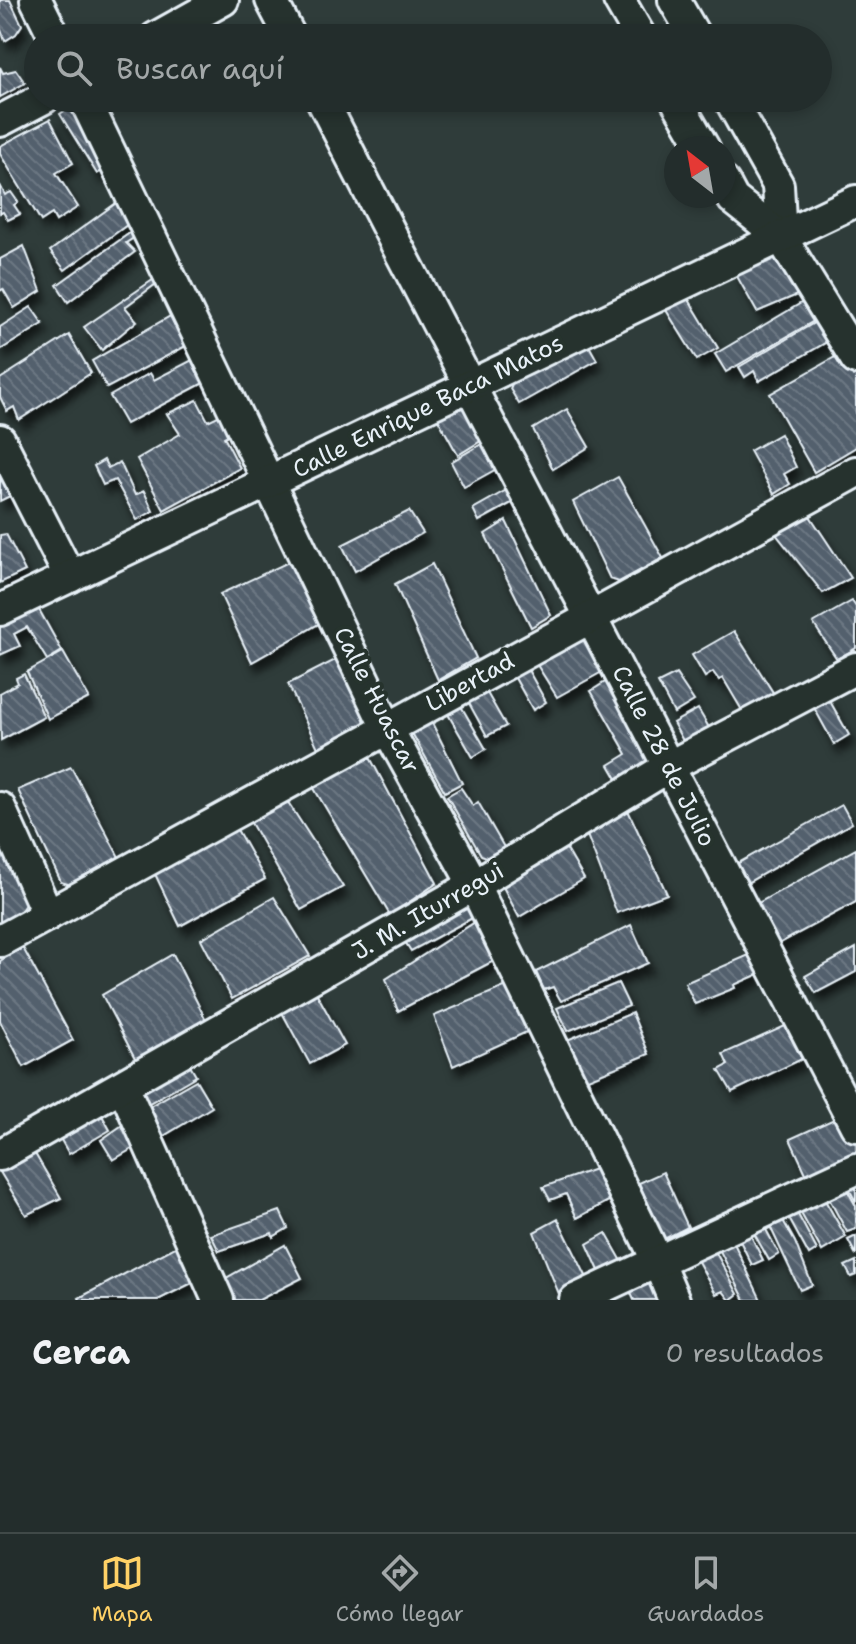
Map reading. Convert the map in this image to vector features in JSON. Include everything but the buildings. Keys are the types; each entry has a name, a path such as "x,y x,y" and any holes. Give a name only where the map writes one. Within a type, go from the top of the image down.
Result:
{"street":[{"path":"36,0 48,24"},
{"path":"180,24 223,0"},
{"path":"271,0 284,24"},
{"path":"619,0 633,24"},
{"path":"674,0 688,24"},
{"path":"0,121 24,108"},
{"name":"Calle Huascar","path":"91,112 387,728 474,885 674,1300"},
{"name":"Calle 28 de Julio","path":"328,112 856,1126"},
{"path":"683,112 697,136"},
{"path":"737,112 778,185 781,237"},
{"path":"736,201 781,237 856,359"},
{"name":"Calle Enrique Baca Matos","path":"0,610 856,201"},
{"path":"0,440 70,577"},
{"name":"Libertad","path":"0,941 856,472"},
{"name":"J. M. Iturregui","path":"0,1155 474,885 670,766 856,668"},
{"path":"0,808 48,915"},
{"path":"123,1086 218,1300"},
{"path":"575,1300 856,1169"}]}
